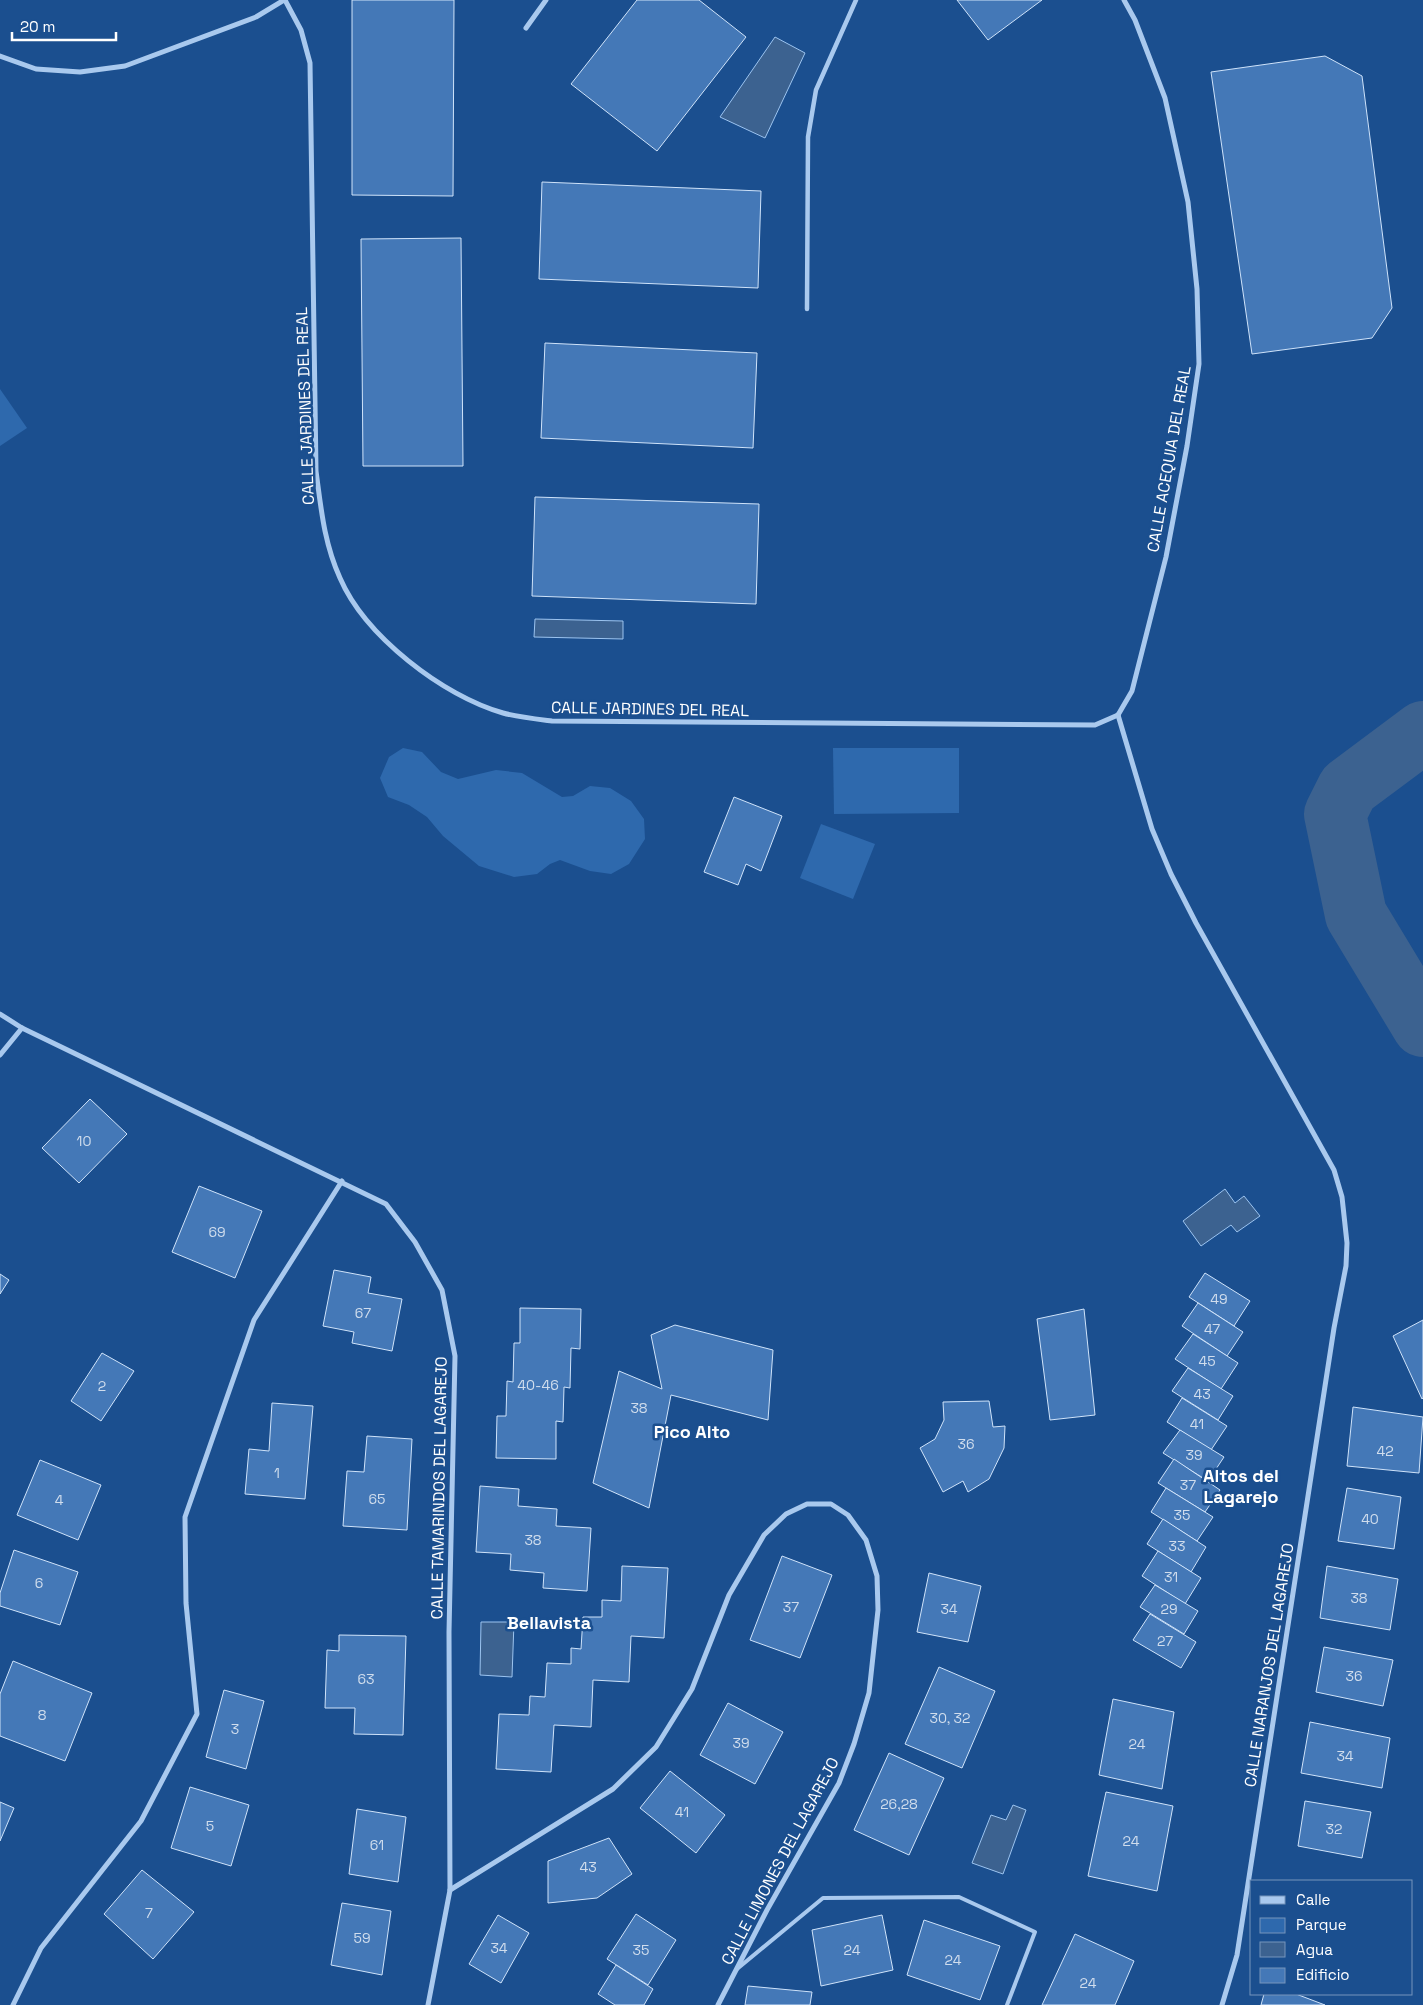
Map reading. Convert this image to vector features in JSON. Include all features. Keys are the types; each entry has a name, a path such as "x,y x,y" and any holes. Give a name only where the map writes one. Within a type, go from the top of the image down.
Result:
{"street":[{"path":"0,56 36,69 80,72 126,66 256,17 285,0"},
{"name":"CALLE JARDINES DEL REAL","path":"285,0 301,30 310,63 316,471 323,530 340,579 349,594 368,622 413,666 451,690 502,713 552,721 1095,725 1118,715"},
{"path":"526,28 546,0"},
{"path":"807,309 808,137 816,90 856,0"},
{"name":"CALLE ACEQUIA DEL REAL","path":"1118,715 1132,691 1166,557 1188,446 1199,364 1197,289 1188,202 1165,98 1135,20 1124,0"},
{"name":"CALLE NARANJOS DEL LAGAREJO","path":"1118,715 1152,829 1171,874 1196,923 1334,1170 1342,1197 1347,1243 1346,1266 1334,1328 1237,1955 1222,2005"},
{"name":"CALLE TAMARINDOS DEL LAGAREJO","path":"0,1014 22,1028 342,1181 386,1204 415,1242 442,1290 455,1356 449,1632 450,1890 428,2005"},
{"path":"0,1055 22,1028"},
{"path":"13,2005 41,1948 141,1821 197,1714 186,1603 185,1517 254,1320 342,1181"},
{"name":"CALLE LIMONES DEL LAGAREJO","path":"450,1890 613,1789 656,1747 692,1689 729,1595 764,1535 786,1514 807,1504 830,1504 848,1515 866,1540 877,1576 878,1610 868,1693 854,1744 839,1783 767,1910 718,2005"}],"lane":[{"path":"736,1970 823,1898 959,1897 1035,1932 1007,2005"}],"green space":[{"path":"0,389 27,428 0,446"},
{"path":"403,748 422,752 441,772 458,779 496,770 522,773 562,797 573,796 590,786 610,788 631,801 644,819 645,839 629,864 611,874 590,871 560,860 550,864 537,874 514,877 479,866 443,836 427,817 409,805 388,797 380,778 389,757"},
{"path":"833,748 959,748 959,813 834,814"},
{"path":"821,824 875,844 853,899 800,878"}],"water":[{"path":"775,37 805,53 765,138 720,117"},
{"path":"535,619 623,621 623,639 534,637"},
{"path":"1225,1189 1235,1203 1244,1196 1260,1216 1237,1232 1231,1225 1201,1246 1183,1221"},
{"path":"481,1622 514,1622 512,1677 480,1675"},
{"path":"1013,1805 1026,1810 1003,1874 972,1863 991,1815 1006,1820"}],"building":[{"path":"352,0 454,0 453,196 352,195"},
{"path":"637,0 699,0 746,37 657,151 571,84"},
{"path":"957,0 1042,0 988,40"},
{"path":"1325,56 1362,76 1392,308 1372,338 1252,354 1211,72"},
{"path":"542,182 761,191 758,288 539,279"},
{"path":"461,238 463,466 363,466 361,239"},
{"path":"545,343 757,353 753,448 541,438"},
{"path":"535,497 759,504 756,604 532,596"},
{"path":"734,797 782,816 761,871 746,864 738,885 704,872"},
{"path":"90,1099 127,1134 79,1183 42,1148"},
{"path":"199,1186 262,1211 235,1278 172,1252"},
{"path":"334,1270 371,1277 368,1293 402,1299 392,1351 352,1343 354,1332 323,1326"},
{"path":"1205,1273 1250,1301 1234,1326 1189,1297"},
{"path":"0,1274 9,1280 0,1294"},
{"path":"1198,1303 1243,1332 1227,1356 1182,1326"},
{"path":"520,1308 581,1309 580,1349 571,1348 570,1388 564,1387 563,1422 556,1421 556,1459 496,1458 497,1416 506,1416 507,1381 513,1382 514,1343 520,1343"},
{"path":"1084,1309 1095,1415 1050,1420 1037,1319"},
{"path":"1423,1320 1423,1398 1422,1399 1393,1336"},
{"path":"675,1325 773,1350 768,1420 671,1395 649,1508 593,1483 619,1371 662,1389 651,1335"},
{"path":"1193,1334 1238,1363 1221,1389 1175,1359"},
{"path":"102,1353 134,1371 101,1421 71,1401"},
{"path":"1188,1368 1233,1396 1218,1420 1172,1391"},
{"path":"1182,1398 1227,1426 1211,1450 1167,1422"},
{"path":"989,1401 993,1427 1005,1426 1004,1448 989,1479 968,1492 963,1481 943,1492 920,1448 935,1439 944,1420 943,1402"},
{"path":"272,1403 313,1406 305,1499 245,1494 249,1449 269,1451"},
{"path":"1353,1407 1423,1417 1419,1473 1347,1466"},
{"path":"1180,1430 1224,1457 1208,1481 1163,1453"},
{"path":"367,1436 412,1439 407,1530 343,1526 347,1471 364,1472"},
{"path":"1174,1459 1220,1490 1205,1512 1158,1483"},
{"path":"40,1460 101,1485 78,1540 17,1515"},
{"path":"480,1486 519,1489 518,1506 557,1509 556,1526 591,1528 587,1591 543,1588 544,1573 510,1570 511,1554 476,1552"},
{"path":"1166,1488 1213,1517 1197,1541 1151,1512"},
{"path":"1347,1488 1401,1497 1394,1549 1338,1541"},
{"path":"1163,1519 1206,1547 1191,1572 1147,1544"},
{"path":"14,1550 78,1572 60,1625 0,1606 0,1593"},
{"path":"1158,1551 1201,1578 1185,1604 1142,1576"},
{"path":"782,1556 832,1575 800,1658 750,1640"},
{"path":"622,1566 668,1568 664,1638 631,1636 629,1682 593,1680 591,1727 554,1725 551,1772 496,1769 499,1714 529,1715 530,1696 545,1697 547,1663 571,1664 571,1648 581,1649 583,1617 602,1617 602,1600 621,1601"},
{"path":"1327,1566 1398,1579 1390,1630 1320,1618"},
{"path":"929,1573 981,1586 968,1642 917,1632"},
{"path":"1155,1585 1198,1611 1184,1634 1140,1607"},
{"path":"1150,1614 1196,1642 1181,1668 1133,1640"},
{"path":"339,1635 406,1636 403,1735 354,1734 355,1708 325,1708 327,1650 339,1651"},
{"path":"1324,1647 1393,1660 1383,1706 1316,1692"},
{"path":"13,1661 92,1693 65,1761 0,1736 0,1694"},
{"path":"939,1667 995,1691 962,1768 905,1744"},
{"path":"224,1690 264,1701 246,1769 206,1757"},
{"path":"1113,1699 1174,1712 1162,1789 1099,1775"},
{"path":"728,1703 783,1732 755,1784 700,1755"},
{"path":"1310,1722 1390,1738 1382,1788 1301,1773"},
{"path":"889,1753 944,1778 909,1855 854,1830"},
{"path":"670,1771 725,1815 696,1853 640,1808"},
{"path":"190,1787 249,1805 231,1866 171,1848"},
{"path":"1106,1792 1173,1806 1157,1891 1088,1876"},
{"path":"1305,1801 1371,1812 1362,1858 1298,1846"},
{"path":"0,1802 14,1808 0,1841"},
{"path":"357,1809 406,1817 398,1882 349,1874"},
{"path":"609,1838 632,1874 597,1898 548,1903 548,1861"},
{"path":"142,1870 194,1912 153,1959 104,1914"},
{"path":"342,1903 391,1911 382,1975 331,1965"},
{"path":"636,1914 676,1940 648,1985 607,1959"},
{"path":"498,1915 529,1933 501,1983 469,1964"},
{"path":"882,1915 893,1970 821,1986 812,1930"},
{"path":"924,1920 1000,1946 980,2000 907,1975"},
{"path":"1075,1934 1134,1961 1115,2005 1042,2005"},
{"path":"616,1965 653,1989 644,2005 615,2005 598,1994"},
{"path":"748,1986 812,1992 810,2005 745,2005"},
{"path":"1264,1995 1299,1995 1325,2005 1261,2005"}],"waterway":[{"path":"1423,732 1348,788 1335,814 1356,915 1423,1026"}],"district":[{"name":"Pico Alto","path":"692,1431"},
{"name":"Altos del Lagarejo","path":"1241,1485"},
{"name":"Bellavista","path":"549,1622"}]}
